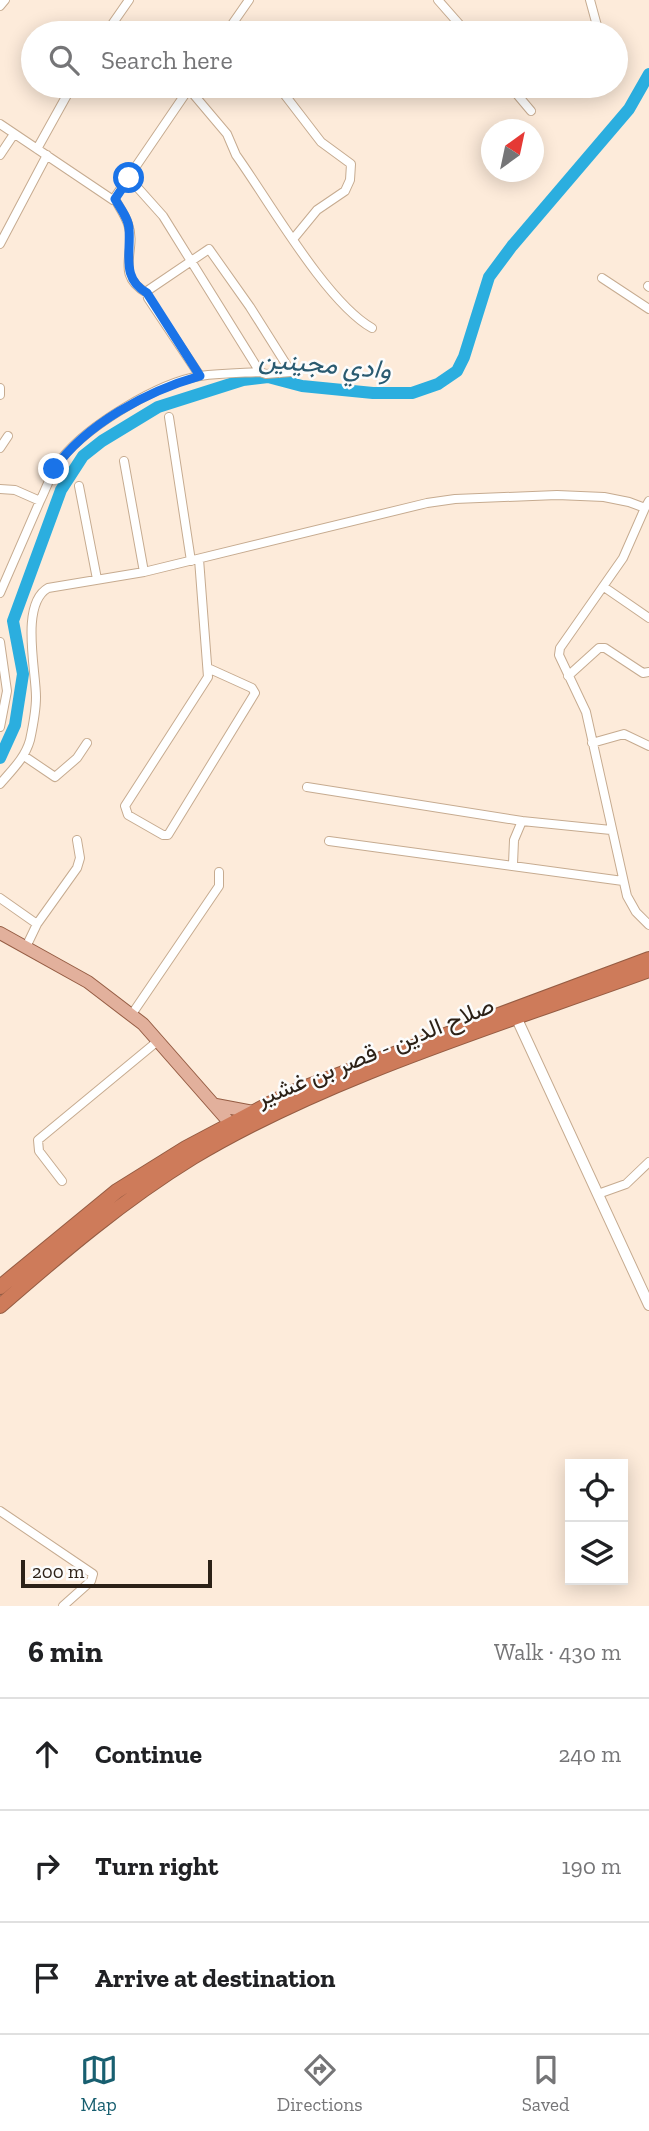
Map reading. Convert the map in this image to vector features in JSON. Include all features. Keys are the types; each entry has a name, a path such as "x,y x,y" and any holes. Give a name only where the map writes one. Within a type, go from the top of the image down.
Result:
{"highway":[{"path":"0,1287 117,1191 208,1135 234,1128 253,1112 649,959"},
{"name":"صلاح الدين - قصر بن غشير","path":"0,1306 114,1210 234,1128 292,1098 649,970"}],"main road":[{"path":"0,933 108,995 132,1014 159,1040 234,1128"},
{"path":"517,1019 649,1305"},
{"path":"215,1105 253,1112"},
{"path":"208,1135 217,1118 215,1105"}],"street":[{"path":"0,6 5,0"},
{"path":"114,21 129,0"},
{"path":"235,21 249,0"},
{"path":"439,0 457,21"},
{"path":"590,0 596,21"},
{"path":"37,149 65,98"},
{"path":"115,199 183,98"},
{"path":"199,98 227,134 233,150 294,238 354,316 372,328"},
{"path":"287,98 321,142 351,164 350,180 345,191 317,210 294,238"},
{"path":"520,98 531,111"},
{"path":"0,124 115,199 129,224 129,275 135,285 147,293 200,376"},
{"path":"0,155 14,134"},
{"path":"0,244 3,229 47,155"},
{"path":"129,178 163,216 260,372"},
{"path":"0,593 54,469 85,436 156,393 200,376 290,372 213,251 206,250 150,287 147,293"},
{"path":"602,278 649,309"},
{"path":"0,388 0,395"},
{"path":"169,417 195,560 210,669 207,680 125,806 128,815 163,835 168,835 254,696 252,688 210,669"},
{"path":"0,448 8,436"},
{"path":"124,461 144,572"},
{"path":"79,486 97,579"},
{"path":"0,489 15,490 40,501"},
{"path":"0,784 24,756 33,725 36,698 30,638 41,594 48,588 144,572 455,499 557,495 604,497 647,505 632,542 604,587 560,648 560,660 579,693 623,881 631,904 649,925"},
{"path":"604,587 649,618"},
{"path":"0,642 7,691 0,727"},
{"path":"568,676 599,648 605,648 640,671 649,672"},
{"path":"592,743 624,734 649,746"},
{"path":"24,756 55,777 77,758 87,743"},
{"path":"307,787 522,821 611,830"},
{"path":"513,864 514,840 522,821"},
{"path":"26,947 37,923 77,868 80,858 77,840"},
{"path":"329,841 623,881"},
{"path":"132,1014 219,887 219,872"},
{"path":"0,898 37,923"},
{"path":"62,1181 39,1151 38,1140 159,1040"},
{"path":"598,1194 626,1185 649,1162"},
{"path":"0,1511 93,1574 91,1581 63,1606"}],"waterway":[{"name":"وادي مجينين","path":"0,758 15,725 23,674 13,621 61,490 83,456 102,441 158,407 243,380 268,377 302,386 373,393 412,393 438,384 457,371 464,357 489,277 512,246 629,109 649,74"}],"route":[{"path":"54,469 85,436 118,413 166,387 200,376 147,293 135,285 129,275 129,224 115,199 129,178"}]}
